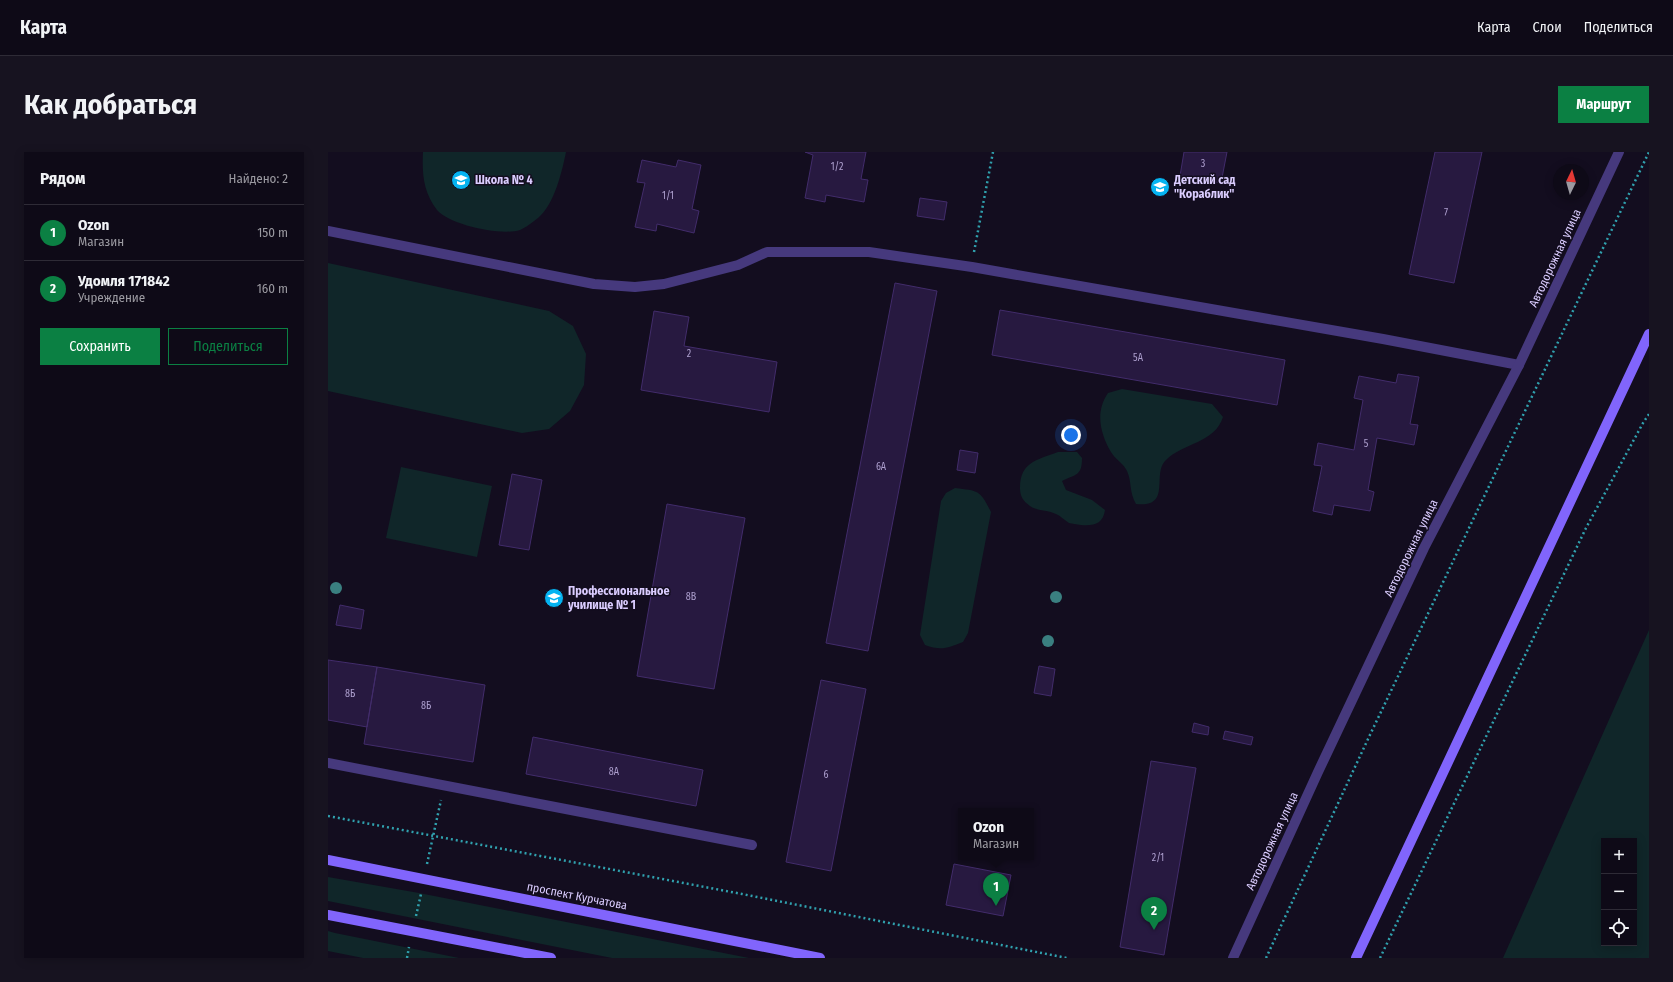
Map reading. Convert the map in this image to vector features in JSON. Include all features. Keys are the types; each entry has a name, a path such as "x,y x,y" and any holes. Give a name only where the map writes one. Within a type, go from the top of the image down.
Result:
{"street":[{"name":"Автодорожная улица","path":"1233,958 1318,772 1424,548 1519,365 1619,152"},
{"path":"328,230 594,284 635,287 664,284 738,265 767,252 869,252 972,267 1383,339 1519,365"},
{"path":"1356,958 1649,334"},
{"path":"328,763 752,845"},
{"name":"проспект Курчатова","path":"328,860 820,958"},
{"path":"328,915 551,958"}],"path":[{"path":"972,267 992,152"},
{"path":"1266,958 1371,732 1649,152"},
{"path":"1380,958 1586,528 1643,422 1649,414"},
{"path":"328,816 742,894 1067,958"}],"green space":[{"path":"423,152 566,152 553,197 544,212 520,230 501,232 464,225 437,210 432,203 424,182"},
{"path":"328,263 549,311 573,326 586,354 584,385 570,411 549,429 522,433 328,391"},
{"path":"1122,389 1212,404 1223,417 1219,426 1206,438 1173,454 1166,460 1160,473 1158,496 1154,501 1147,504 1136,504 1132,495 1130,479 1127,471 1107,445 1100,422 1101,408 1108,393"},
{"path":"1058,452 1077,452 1082,458 1081,468 1077,474 1062,481 1066,490 1092,500 1105,510 1104,515 1097,523 1081,525 1069,523 1056,514 1033,508 1022,498 1020,491 1021,479 1026,467 1037,460"},
{"path":"401,467 492,486 477,557 386,538"},
{"path":"955,488 978,493 984,499 991,512 968,633 963,642 949,647 936,648 925,645 920,635 941,501 946,493"},
{"path":"1649,630 1649,958 1503,958"},
{"path":"328,877 419,893 749,958 612,958 328,901"},
{"path":"328,931 459,958 363,958 328,951"}],"building":[{"path":"805,152 866,152 861,179 868,180 864,202 826,195 825,202 805,198 813,155"},
{"path":"1184,152 1227,152 1221,183 1180,176"},
{"path":"1435,152 1482,152 1454,283 1409,274"},
{"path":"642,160 676,167 678,160 701,165 692,209 699,211 694,233 657,224 656,231 635,227 645,183 637,182"},
{"path":"920,198 947,202 944,220 917,216"},
{"path":"895,283 937,291 868,651 826,643"},
{"path":"1000,310 1285,360 1277,405 992,355"},
{"path":"654,311 689,317 684,346 777,362 769,412 641,390"},
{"path":"1398,374 1419,377 1410,424 1418,425 1414,445 1377,438 1368,490 1374,492 1370,511 1334,505 1332,515 1313,511 1322,466 1314,465 1318,443 1354,450 1363,400 1354,398 1359,376 1396,383"},
{"path":"960,450 978,453 975,473 957,470"},
{"path":"512,474 542,480 529,550 499,545"},
{"path":"667,504 745,518 714,689 637,676"},
{"path":"340,605 364,610 361,629 336,625"},
{"path":"328,660 377,667 367,727 328,720"},
{"path":"1039,666 1055,669 1051,696 1034,693"},
{"path":"377,667 485,685 473,762 364,744"},
{"path":"821,680 866,689 831,871 786,862"},
{"path":"1194,723 1209,727 1208,735 1192,732"},
{"path":"1225,731 1253,737 1251,745 1223,739"},
{"path":"533,737 703,770 696,806 526,774"},
{"path":"1151,761 1196,768 1164,955 1120,947"},
{"path":"954,864 1011,875 1003,916 946,905"}],"place":[{"name":"Школа № 4","path":"461,180"},
{"name":"Детский сад \"Кораблик\"","path":"1160,187"},
{"name":"Профессиональное училище № 1","path":"554,598"},
{"name":"Ozon","path":"996,906"},
{"name":"Удомля 171842","path":"1154,930"}]}
